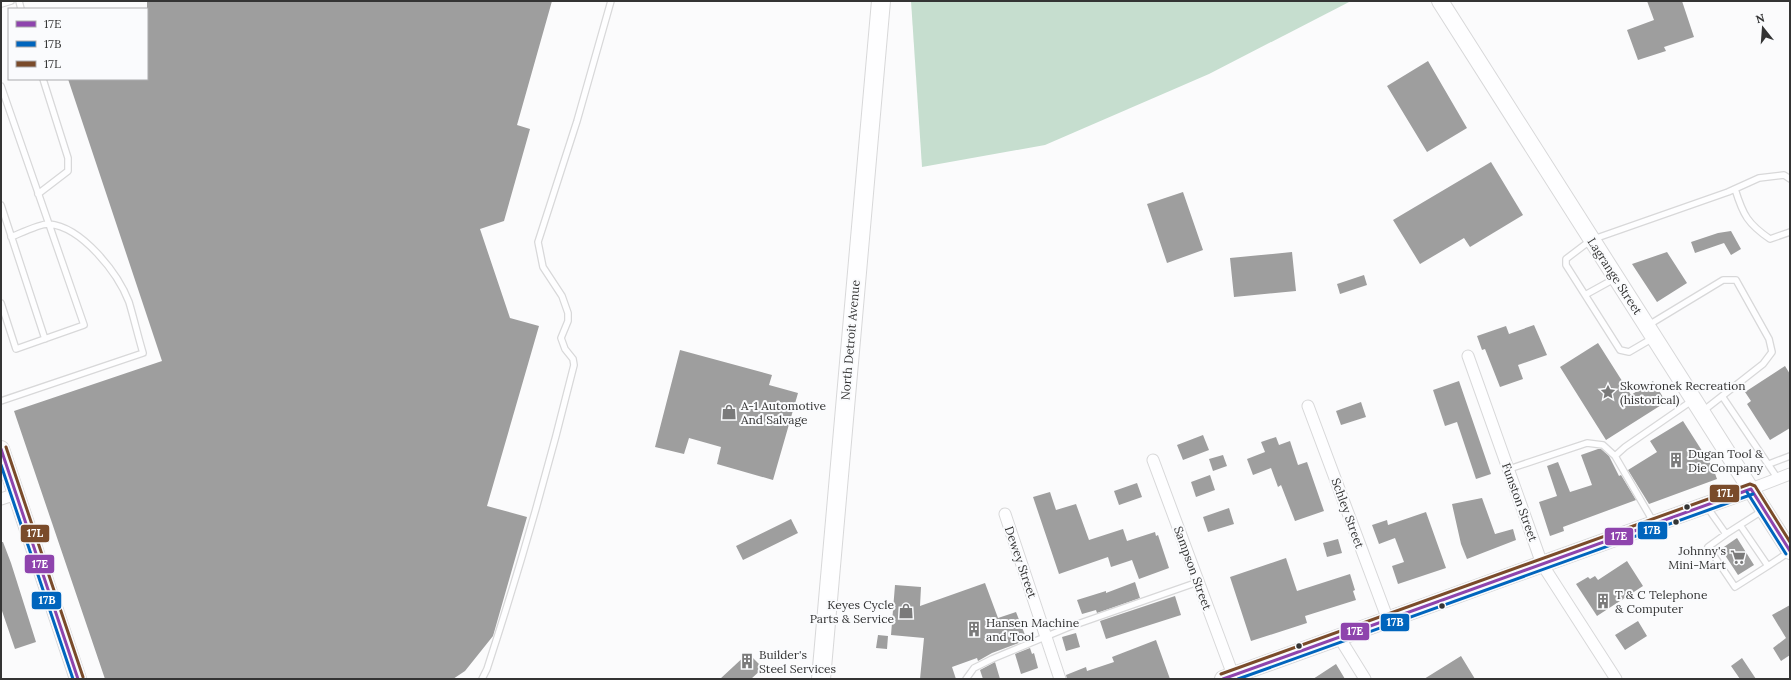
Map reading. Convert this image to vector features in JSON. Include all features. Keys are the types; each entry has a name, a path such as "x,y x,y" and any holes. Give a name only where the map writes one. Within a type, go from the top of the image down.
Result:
{"main road":[{"name":"North Detroit Avenue","path":"821,679 880,1"},
{"name":"Lagrange Street","path":"1440,1 1790,551"},
{"path":"1,450 8,496 78,679"},
{"path":"1228,677 1751,488"}],"street":[{"name":"Funston Street","path":"1468,356 1542,564 1616,679"},
{"name":"Schley Street","path":"1308,406 1388,620"},
{"name":"Sampson Street","path":"1153,460 1198,582 1228,677"},
{"path":"1751,488 1790,474"},
{"name":"Dewey Street","path":"1005,514 1060,679"},
{"path":"1339,637 1366,679"}],"lane":[{"path":"1,4 11,1"},
{"path":"482,679 487,669 515,583 555,446 574,365 573,359 561,338 568,321 567,308 557,288 543,268 538,242 577,121 611,1"},
{"path":"38,194 68,171 68,158 44,80"},
{"path":"1,86 84,325 16,349 1,303"},
{"path":"1615,456 1625,447 1697,406 1722,396 1763,364 1772,352 1769,339 1736,280 1723,280 1650,331 1629,352 1620,350 1566,265 1566,259 1591,240 1735,189 1759,178 1784,174 1790,179"},
{"path":"1735,189 1740,207 1754,228 1770,239 1790,232"},
{"path":"1,205 45,339"},
{"path":"1,401 143,352 128,302 116,276 94,250 75,233 48,223 11,236"},
{"path":"1585,295 1616,277"},
{"path":"1722,396 1778,479"},
{"path":"1509,470 1587,443 1603,445 1615,456 1654,524"},
{"path":"1768,464 1790,456"},
{"path":"1706,505 1726,534"},
{"path":"1764,510 1708,547 1735,587 1790,551"},
{"path":"1740,525 1768,566"},
{"path":"966,679 974,668 1076,625 1198,582"}],"green space":[{"path":"911,1 1351,1 1209,74 1045,145 922,167"}],"building":[{"path":"147,1 552,1 517,125 530,129 504,221 480,229 510,318 539,326 487,506 527,517 493,636 465,671 453,679 105,679 14,411 162,361 68,80 148,80"},
{"path":"1647,1 1682,1 1694,37 1664,47 1666,51 1638,60 1627,30 1654,20"},
{"path":"1428,61 1467,128 1427,152 1387,86"},
{"path":"1491,162 1523,215 1470,247 1464,238 1420,264 1393,220"},
{"path":"1183,192 1203,250 1167,263 1147,204"},
{"path":"1731,231 1741,249 1731,255 1724,243 1695,253 1691,242 1718,233"},
{"path":"1292,252 1296,291 1234,297 1230,258"},
{"path":"1667,252 1687,283 1657,302 1632,264"},
{"path":"1364,275 1367,285 1340,294 1337,284"},
{"path":"1534,325 1547,355 1518,365 1523,379 1500,387 1485,349 1482,350 1477,336 1506,326 1509,334"},
{"path":"1598,343 1631,395 1653,381 1666,402 1606,440 1560,367"},
{"name":"A-1 Automotive And Salvage","path":"680,350 772,375 769,385 798,393 773,480 717,464 721,447 689,438 684,454 655,447"},
{"path":"1785,366 1790,374 1790,428 1770,440 1747,404 1751,401 1745,392"},
{"path":"1459,381 1491,474 1476,479 1457,422 1445,426 1433,390"},
{"path":"1361,402 1366,417 1341,425 1336,411"},
{"name":"Dugan Tool & Die Company","path":"1683,421 1713,468 1717,479 1649,504 1628,470 1657,452 1650,441"},
{"path":"1203,435 1209,450 1183,460 1177,445"},
{"path":"1276,437 1279,445 1290,441 1298,465 1307,462 1324,511 1295,521 1281,485 1278,487 1271,468 1253,475 1247,459 1265,452 1261,442"},
{"path":"1601,449 1609,456 1619,476 1621,475 1636,500 1563,527 1564,531 1550,536 1539,502 1557,496 1547,466 1558,462 1570,492 1592,485 1581,455"},
{"path":"1223,455 1227,466 1213,471 1209,459"},
{"path":"1210,475 1215,490 1196,497 1191,482"},
{"path":"1137,483 1142,497 1119,505 1114,491"},
{"path":"1050,492 1056,510 1076,504 1089,540 1123,529 1127,541 1155,532 1156,536 1158,535 1169,568 1139,579 1132,560 1111,567 1108,557 1059,574 1033,497"},
{"path":"1482,498 1495,534 1513,529 1516,540 1467,559 1461,544 1452,504"},
{"path":"1229,508 1234,524 1208,532 1203,517"},
{"path":"1426,512 1446,568 1398,584 1392,566 1404,562 1395,538 1379,544 1372,525 1387,520 1388,525"},
{"path":"791,519 798,533 743,560 736,546"},
{"name":"Johnny's Mini-Mart","path":"1737,538 1754,565 1738,575 1721,549"},
{"path":"1338,539 1342,553 1327,557 1323,543"},
{"path":"1,542 3,542 11,563 36,642 15,649 1,608"},
{"path":"1286,558 1297,591 1350,574 1355,590 1353,591 1356,600 1305,616 1307,623 1251,641 1230,577"},
{"name":"T & C Telephone & Computer","path":"1627,561 1643,586 1597,616 1576,584 1588,577 1590,579 1595,576 1598,580"},
{"path":"1135,582 1140,598 1097,613 1096,610 1082,614 1077,600 1106,591 1106,593"},
{"name":"Hansen Machine and Tool","path":"985,583 998,618 1016,612 1027,640 992,653 978,661 977,658 952,667 956,679 920,679 924,638 891,635 895,585 921,587 920,606"},
{"path":"1175,596 1181,615 1106,639 1100,621"},
{"path":"1790,605 1790,655 1781,661 1773,648 1786,638 1772,615"},
{"path":"1638,621 1647,636 1625,650 1615,635"},
{"path":"1076,633 1080,647 1066,651 1062,637"},
{"path":"878,635 888,636 887,649 876,648"},
{"path":"1156,640 1170,679 1067,679 1066,675 1086,667 1087,671 1114,662 1112,657"},
{"path":"1030,648 1032,654 1034,653 1038,668 1021,674 1015,654"},
{"name":"Builder's Steel Services","path":"748,653 763,668 751,679 720,679"},
{"path":"1461,656 1475,679 1424,679"},
{"path":"1742,658 1756,679 1740,679 1731,666"},
{"path":"995,662 1000,679 983,679 980,670"},
{"path":"1336,664 1345,679 1313,679"}],"transit line":[{"name":"17L","path":"6,447 83,677"},
{"name":"17E","path":"1,449 78,679"},
{"name":"17B","path":"1,465 73,679"},
{"name":"17L","path":"1221,674 1750,484 1755,486 1790,542"},
{"name":"17E","path":"1751,489 1790,551"},
{"name":"17E","path":"1223,679 1751,489"},
{"name":"17B","path":"1747,492 1786,554"},
{"name":"17B","path":"1238,679 1753,494"}],"place":[{"name":"Skowronek Recreation (historical)","path":"1608,392"},
{"name":"A-1 Automotive And Salvage","path":"729,412"},
{"name":"Dugan Tool & Die Company","path":"1676,460"},
{"name":"Johnny's Mini-Mart","path":"1738,557"},
{"name":"T & C Telephone & Computer","path":"1603,601"},
{"name":"Keyes Cycle Parts & Service","path":"906,611"},
{"name":"Hansen Machine and Tool","path":"974,629"},
{"name":"Builder's Steel Services","path":"747,661"}]}
